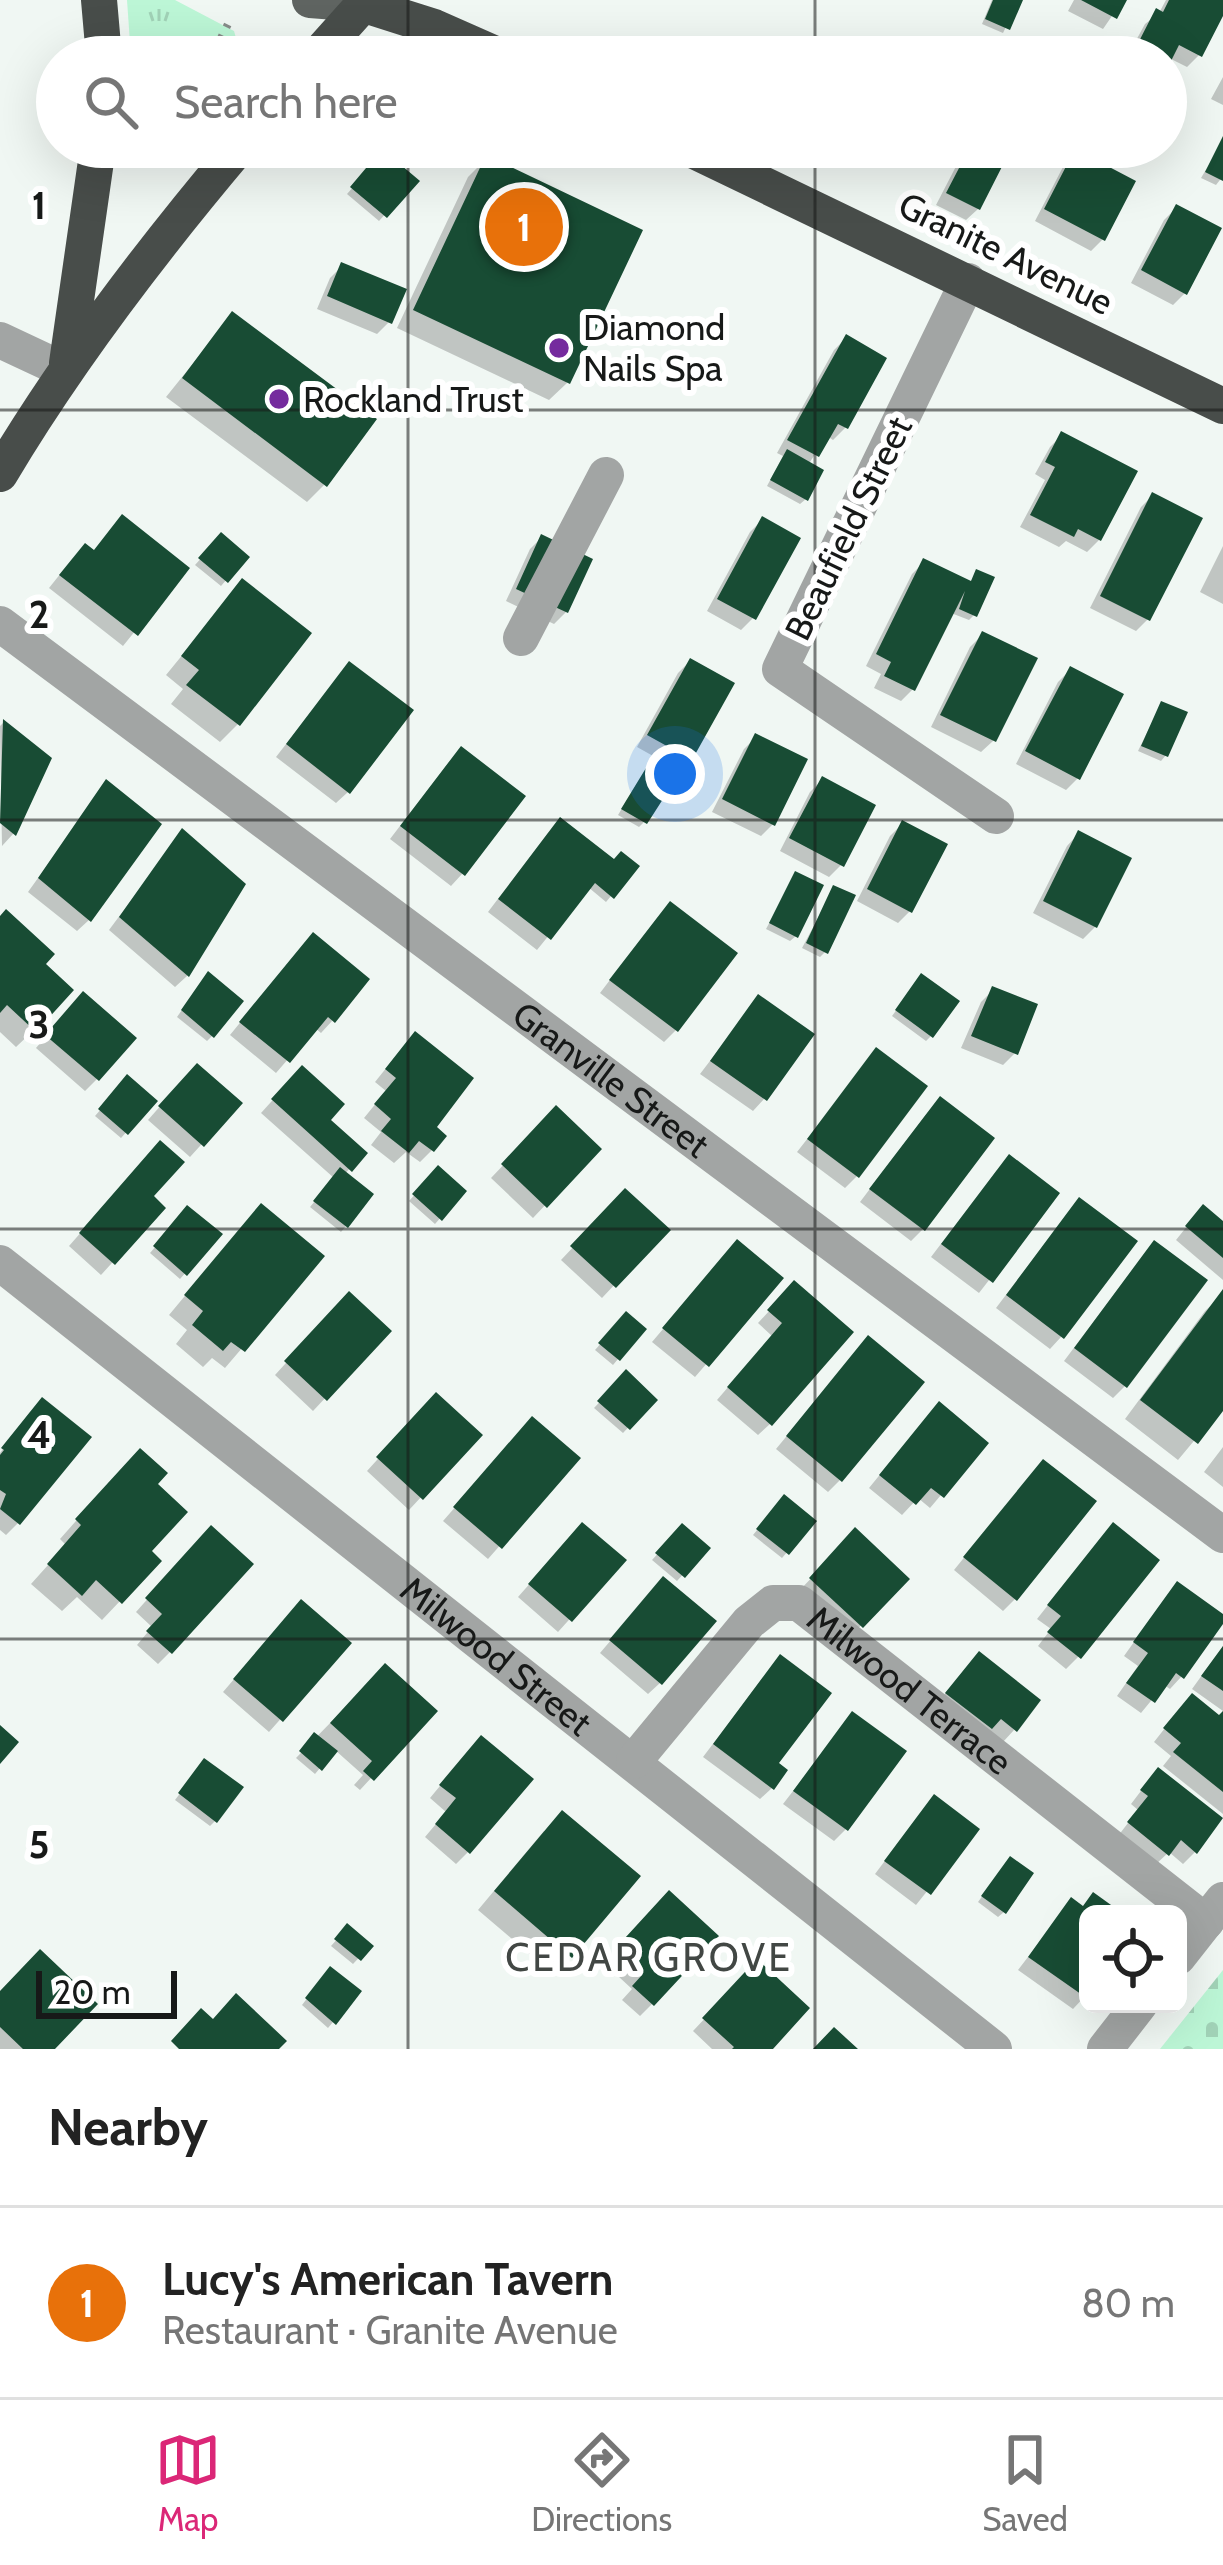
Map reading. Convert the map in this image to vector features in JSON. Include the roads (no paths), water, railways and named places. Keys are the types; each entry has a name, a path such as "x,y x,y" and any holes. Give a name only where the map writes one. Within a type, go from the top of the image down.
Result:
{"highway":[{"path":"99,0 102,36"},
{"path":"333,36 362,1 454,36"},
{"path":"66,371 95,168"},
{"path":"0,475 135,275 222,168"},
{"name":"Granite Avenue","path":"730,168 1223,406"}],"main road":[{"path":"310,0 362,1"}],"street":[{"name":"Beaufield Street","path":"968,281 780,669 996,816"},
{"path":"0,340 66,371"},
{"path":"521,638 606,475"},
{"name":"Granville Street","path":"0,624 1223,1535"},
{"name":"Milwood Street","path":"0,1263 994,2049"},
{"name":"Milwood Terrace","path":"634,1761 749,1622 773,1603 799,1603 1215,1911"},
{"path":"1187,1946 1215,1911"},
{"path":"1105,2049 1133,2013"}],"place":[{"name":"Lucy's American Tavern","path":"524,227"},
{"name":"Diamond Nails Spa","path":"559,348"},
{"name":"Rockland Trust","path":"279,399"}],"district":[{"name":"CEDAR GROVE","path":"649,1957"}]}
